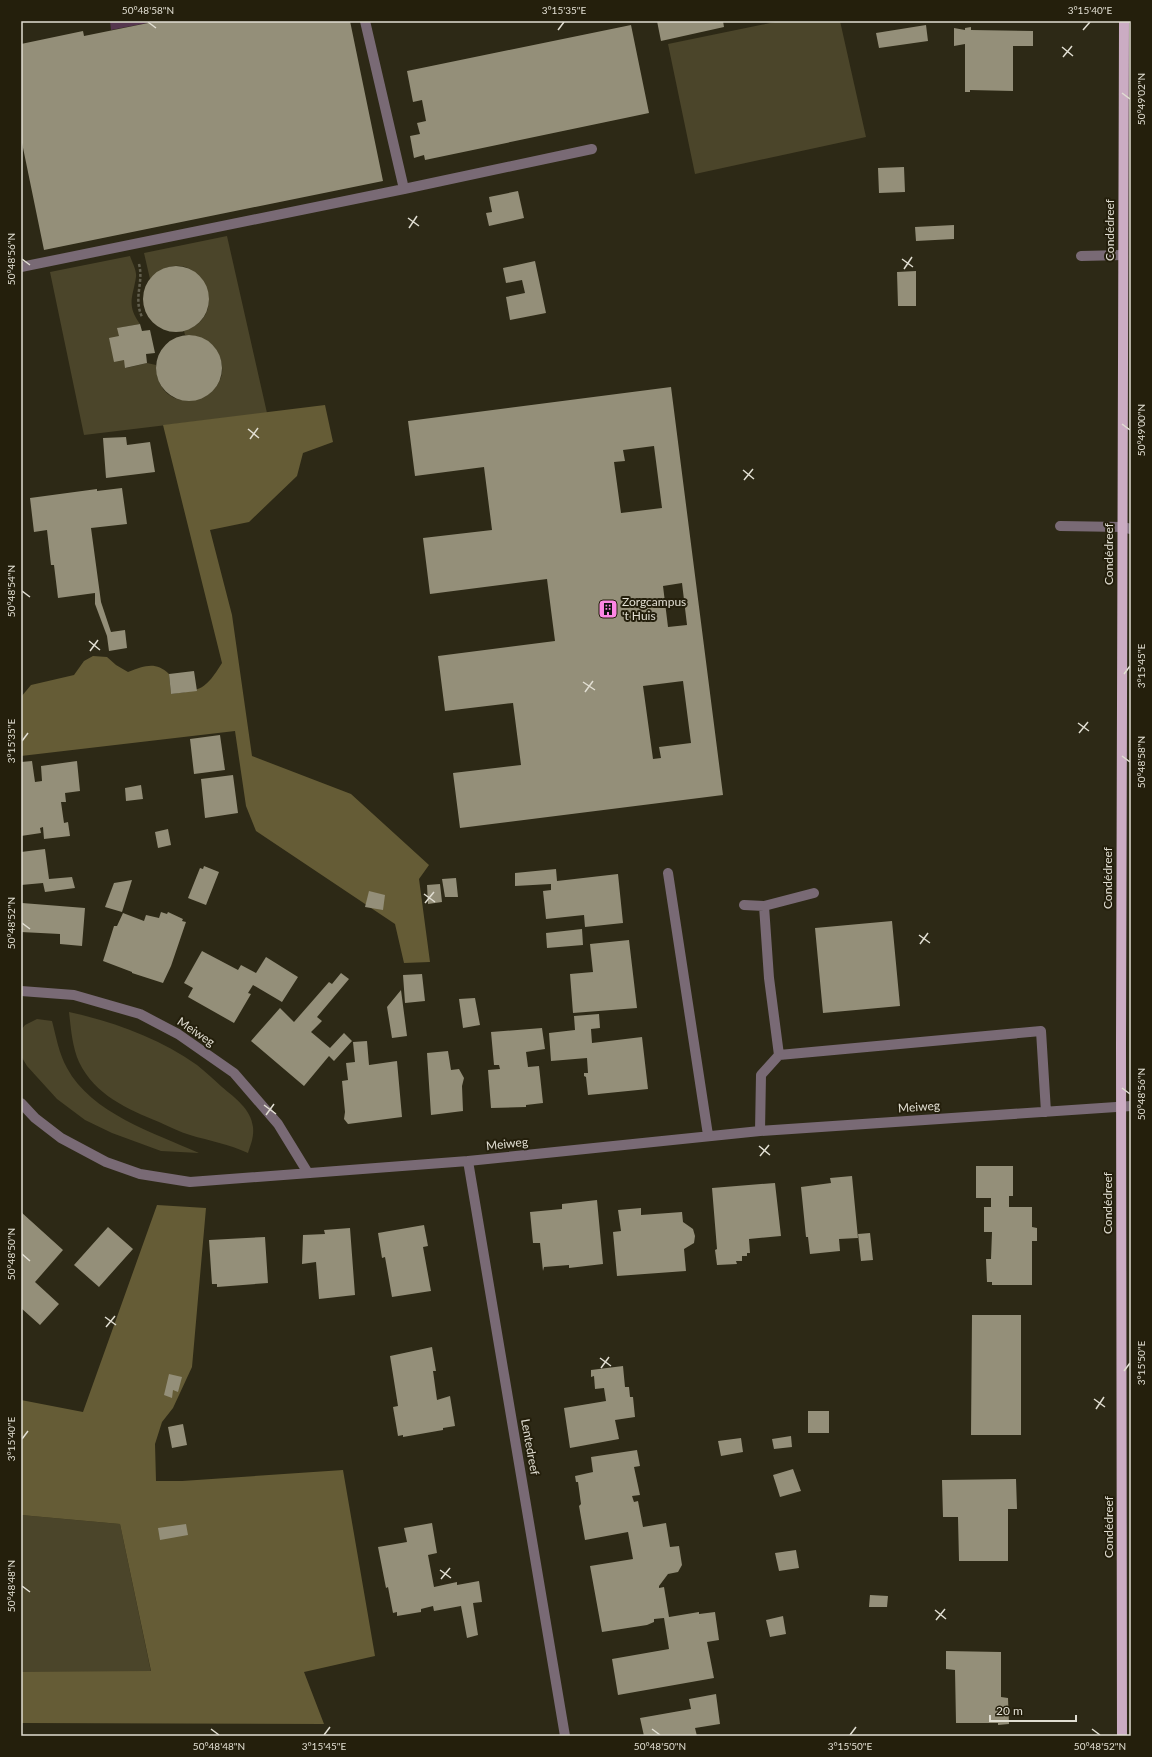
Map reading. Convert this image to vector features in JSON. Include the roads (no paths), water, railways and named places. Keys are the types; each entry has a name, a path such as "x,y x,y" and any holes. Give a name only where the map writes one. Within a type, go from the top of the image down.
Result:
{"main road":[{"name":"Condédreef","path":"1122,1736 1126,1106 1127,528 1123,255 1124,21"}],"street":[{"path":"365,21 404,189"},
{"path":"21,267 592,149"},
{"path":"1081,256 1123,255"},
{"path":"1060,526 1127,528"},
{"path":"668,874 708,1135"},
{"path":"744,904 764,906 814,893"},
{"path":"764,906 769,978 779,1055"},
{"name":"Meiweg","path":"21,992 74,995 140,1014 178,1034 234,1073 278,1124 308,1173"},
{"path":"760,1131 761,1075 779,1055 1042,1031 1046,1112"},
{"name":"Meiweg","path":"21,1103 34,1118 61,1138 106,1162 140,1174 190,1182 468,1161 708,1135 1126,1106"},
{"name":"Lentedreef","path":"468,1161 565,1736"}],"place":[{"name":"Zorgcampus 't Huis","path":"608,609"}]}
